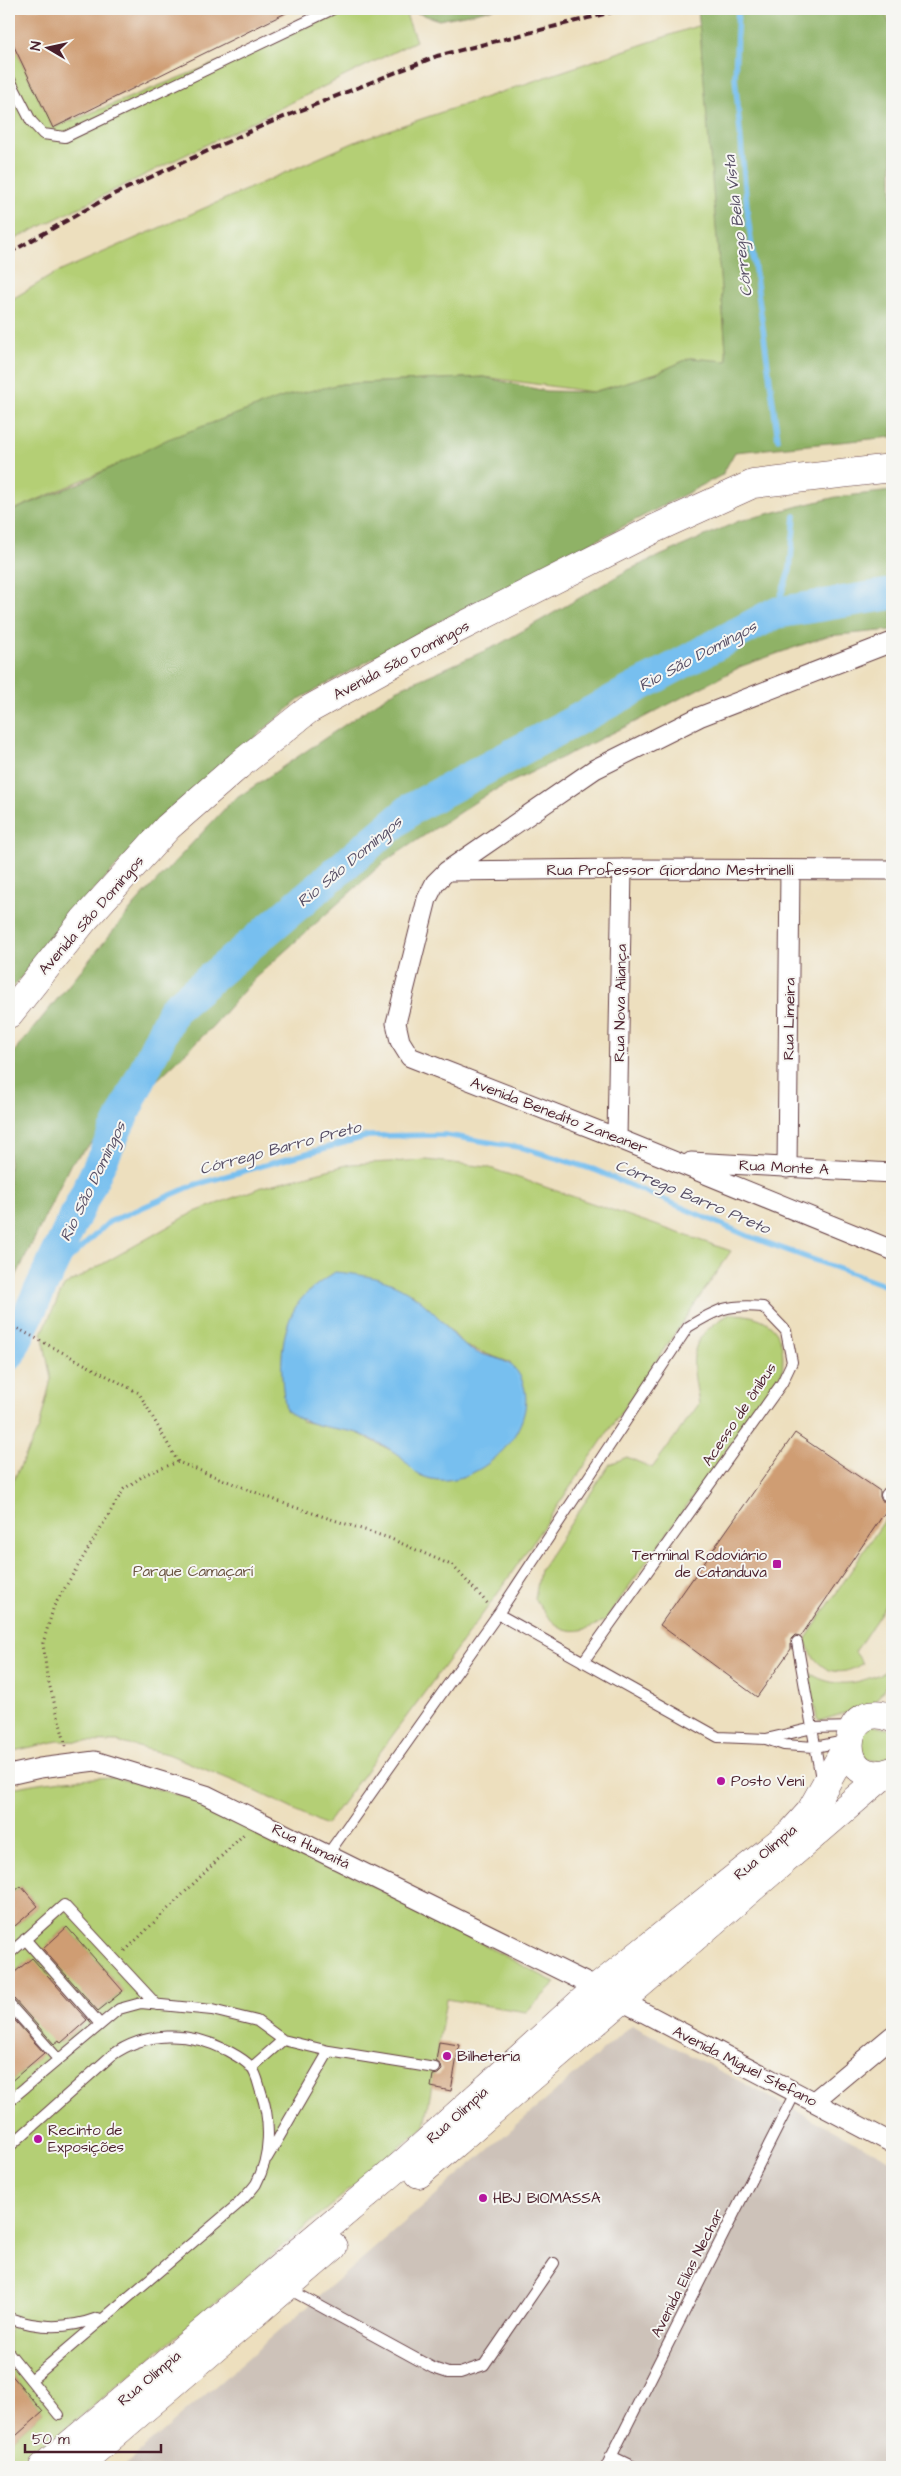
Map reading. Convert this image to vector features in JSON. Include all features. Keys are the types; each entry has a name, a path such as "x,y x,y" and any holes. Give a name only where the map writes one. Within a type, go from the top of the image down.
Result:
{"main road":[{"name":"Avenida São Domingos","path":"9,1014 84,920 168,827 238,766 308,710 433,641 654,529 753,484 892,468"},
{"path":"868,1724 850,1755 860,1768 874,1774 889,1772"},
{"name":"Rua Olímpia","path":"76,2467 286,2287 608,1995 792,1832 810,1812 822,1790 868,1724"},
{"name":"Rua Olímpia","path":"43,2467 406,2161 608,1995 889,1772"}],"street":[{"path":"447,871 595,770 699,718 892,642"},
{"name":"Rua Professor Giordano Mestrinelli","path":"447,871 622,869 892,870"},
{"name":"Rua Nova Aliança","path":"617,1138 622,869"},
{"name":"Rua Limeira","path":"787,1168 790,870"},
{"name":"Avenida Benedito Zaneaner","path":"447,871 435,883 427,899 396,1022 400,1041 410,1057 676,1161 892,1250"},
{"name":"Rua Monte A","path":"676,1161 892,1173"},
{"name":"Rua Humaitá","path":"9,1776 40,1768 95,1761 206,1795 328,1854 608,1995"},
{"name":"Avenida Miguel Stefano","path":"608,1995 892,2143"},
{"path":"813,2102 892,2036"}],"lane":[{"path":"9,78 31,121 43,134 65,137 333,9"},
{"name":"Acesso de ônibus","path":"328,1854 498,1614 688,1327 714,1312 738,1305 762,1307 786,1331 792,1362 782,1383 583,1662"},
{"path":"498,1614 718,1737 766,1739 813,1728 868,1724"},
{"path":"797,1642 822,1790"},
{"path":"766,1739 784,1745 815,1747 868,1724"},
{"path":"9,1954 64,1904 157,2005"},
{"path":"25,1939 100,2024"},
{"path":"9,2004 58,2059"},
{"path":"9,2101 119,2009 141,2004 212,2010 257,2021 283,2040 330,2051 435,2068"},
{"path":"9,2147 77,2084 125,2046 153,2037 182,2036 202,2039 242,2059 251,2068 269,2115 268,2136 263,2165"},
{"path":"251,2068 283,2040"},
{"path":"31,2380 238,2204 255,2185 263,2165 330,2051"},
{"name":"Avenida Elias Nechar","path":"606,2467 795,2093"},
{"path":"286,2287 433,2368 448,2373 460,2373 484,2365 554,2263"},
{"path":"9,2318 33,2326 53,2328 85,2323 106,2315"},
{"path":"9,2353 59,2414"},
{"path":"611,2456 634,2467"}],"path":[{"path":"9,1324 139,1393 178,1462 288,1505 389,1538 453,1566 498,1614"},
{"path":"71,1764 47,1676 43,1643 54,1606 124,1489 146,1474 178,1462"},
{"path":"115,1960 258,1820"}],"shaded area":[{"path":"632,2025 892,2161 892,2467 122,2467"}],"green space":[{"path":"351,9 404,9 416,41 9,242 9,36 53,128"},
{"path":"405,9 494,9 439,20"},
{"path":"698,9 882,9 892,29 892,437 735,452 722,475 426,629 301,698 159,820 91,894 9,992 9,512 80,483 168,439 286,396 342,384 484,377 545,391 593,392 657,373 690,358 727,361"},
{"path":"882,9 892,9 892,29"},
{"path":"700,25 727,362 690,358 657,373 593,392 484,377 342,384 227,417 9,512 9,301 54,274 362,139"},
{"path":"892,491 892,630 827,636 742,666 635,722 489,793 384,862 255,978 212,1027 71,1163 9,1291 9,1058 136,903 231,802 396,690 498,645 628,570 739,521 836,497"},
{"name":"Parque Camaçarí","path":"427,1160 487,1167 731,1251 496,1596 326,1825 243,1785 168,1754 117,1742 58,1741 9,1752 9,1489 39,1428 51,1379 42,1333 64,1286 192,1213 262,1187 351,1164","holes":["411,1293 434,1313 465,1346 511,1363 421,1476 396,1453 358,1433 301,1421"]},
{"path":"730,1314 756,1317 773,1328 779,1336 782,1346 782,1372 605,1620 583,1630 573,1631 557,1625 542,1610 535,1599 540,1570 610,1464 627,1457 652,1468 699,1404 694,1375 695,1352 698,1342 715,1323"},
{"path":"892,1509 892,1596 855,1652 863,1663 853,1669 844,1671 828,1669 814,1658 805,1640"},
{"path":"892,1665 892,1678 874,1703 820,1721 817,1719 808,1672 831,1682 847,1683 875,1676 886,1671"},
{"path":"866,1724 892,1730 892,1755 883,1762 864,1759 857,1734"},
{"path":"114,1777 227,1809 556,1983 526,2012 446,1999 425,2126 21,2467 9,2467 9,2442 43,2412 27,2393 9,2408 9,2405 25,2391 9,2372 9,2083 19,2074 9,2061 20,2074 40,2056 9,2020 9,1982 61,2043 81,2026 26,1962 9,1977 9,1919 15,1926 38,1906 21,1886 9,1896 9,1789 74,1779","holes":["67,1927 123,1991 103,2008 47,1945"]}],"water":[{"path":"335,1272 378,1279 402,1288 436,1315 465,1346 514,1367 524,1386 526,1405 521,1423 511,1441 496,1457 479,1469 460,1478 441,1480 422,1476 415,1472 397,1454 374,1440 355,1432 311,1423 298,1418 286,1410 282,1384 282,1358 289,1320 303,1297"}],"building":[{"path":"9,9 294,9 53,128 9,36"},
{"name":"Terminal Rodoviário de Catanduva","path":"795,1433 880,1491 882,1501 892,1499 892,1502 801,1636 795,1635 791,1639 791,1649 757,1697 660,1625"},
{"path":"21,1886 38,1906 15,1926 9,1919 9,1896"},
{"path":"67,1927 123,1991 98,2011 43,1949"},
{"path":"32,1958 87,2020 61,2043 59,2040 54,2044 14,1999 9,1997 9,1977"},
{"path":"9,2014 44,2053 9,2083"},
{"name":"Bilheteria","path":"439,2042 459,2045 451,2091 431,2087 433,2075 438,2074 442,2070 441,2065 436,2061"},
{"path":"9,2372 43,2412 9,2442"}],"waterway":[{"name":"Córrego Bela Vista","path":"738,9 735,77 748,218 778,439"},
{"name":"Córrego Bela Vista","path":"775,613 790,569 795,516"},
{"name":"Rio São Domingos","path":"9,1355 173,1010 411,809 775,613 892,594"},
{"name":"Córrego Barro Preto","path":"41,1286 109,1222 194,1185 368,1136 445,1135 524,1148 595,1170 748,1236 892,1288"}],"railway":[{"path":"9,253 114,194 264,125 437,56 624,9"}],"place":[{"name":"Terminal Rodoviário de Catanduva","path":"777,1564"},
{"name":"Posto Veni","path":"721,1781"},
{"name":"Bilheteria","path":"447,2056"},
{"name":"Recinto de Exposições","path":"38,2139"},
{"name":"HBJ BIOMASSA","path":"483,2198"}]}
